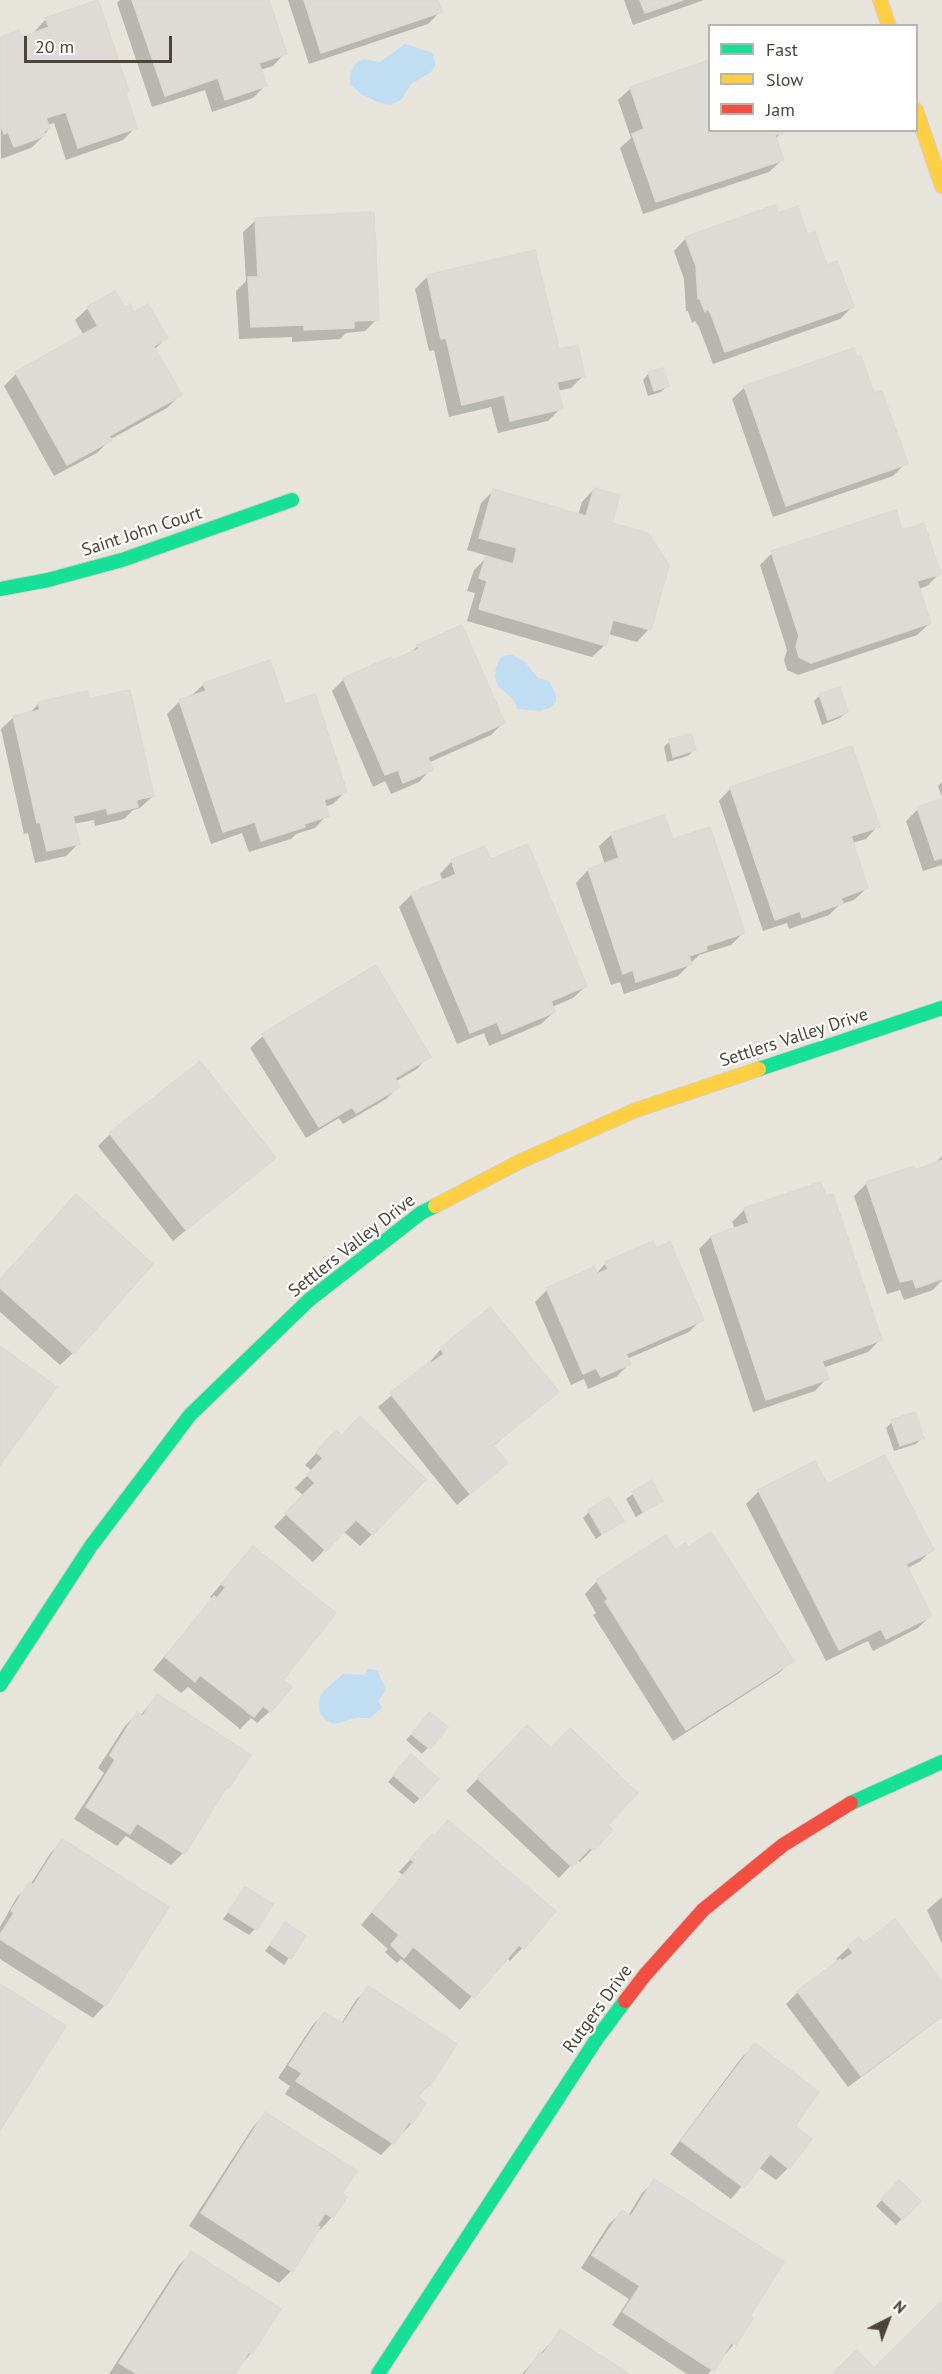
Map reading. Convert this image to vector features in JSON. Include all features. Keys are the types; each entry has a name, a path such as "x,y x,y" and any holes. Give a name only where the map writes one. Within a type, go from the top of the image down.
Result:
{"street":[{"path":"880,0 888,24"},
{"path":"918,116 942,186"},
{"name":"Saint John Court","path":"0,589 48,580 122,560 292,500"},
{"name":"Settlers Valley Drive","path":"0,1686 90,1546 190,1415 309,1300 421,1213 519,1162 636,1110 942,1008"},
{"name":"Rutgers Drive","path":"378,2374 598,2037 645,1975 703,1910 783,1845 859,1798 942,1762"}],"shaded area":[{"path":"0,0 942,0 942,2374 0,2374"}],"water":[{"path":"405,44 433,53 435,65 431,72 411,84 401,100 390,105 378,102 361,94 350,84 350,74 355,64 363,59 380,62"},
{"path":"513,655 525,662 538,678 549,681 556,695 556,702 550,708 540,711 518,709 512,698 498,686 495,677 496,667 501,657"},
{"path":"368,1669 377,1670 386,1690 378,1701 382,1708 370,1718 356,1718 334,1724 327,1721 320,1714 319,1707 320,1697 324,1691 343,1674 365,1675"}],"building":[{"path":"98,0 129,91 126,93 137,128 78,148 66,112 46,118 50,128 44,131 45,136 14,147 8,132 4,134 0,123 0,37 19,30 22,37 49,27 45,18"},
{"path":"132,0 269,0 287,54 259,63 267,86 225,100 218,78 165,96"},
{"path":"304,0 438,0 442,12 321,53"},
{"path":"640,0 683,0 645,13"},
{"path":"708,61 708,132 783,132 775,135 784,160 656,202 632,134 644,129 630,87"},
{"path":"775,205 778,213 798,206 807,234 815,232 827,265 837,261 854,307 725,352 711,314 708,309 705,312 698,299 696,266 685,237"},
{"path":"374,212 379,320 354,321 354,328 304,330 304,325 251,327 248,277 258,277 255,218"},
{"path":"535,250 559,349 578,345 585,376 557,382 563,409 510,421 504,395 462,405 446,338 441,339 427,275"},
{"path":"115,291 125,307 130,304 134,312 148,304 168,338 154,346 182,395 109,436 112,440 67,465 15,372 98,326 87,307"},
{"path":"854,348 857,357 861,356 874,393 882,391 908,464 786,506 744,386"},
{"path":"663,368 669,386 654,391 648,372"},
{"path":"594,488 620,495 612,523 648,533 669,565 651,630 613,620 606,646 479,609 487,581 479,578 486,556 513,564 517,548 479,538 493,489 586,516"},
{"path":"896,510 902,530 924,523 941,574 917,581 931,623 811,663 799,657 796,646 799,636 771,551"},
{"path":"462,625 505,723 428,757 433,770 403,783 398,770 385,775 343,678 391,657 393,660 419,649 417,645"},
{"path":"270,660 285,704 315,694 347,792 324,800 329,816 304,824 305,827 261,841 255,822 223,832 179,700 206,691 203,683"},
{"path":"840,687 848,712 828,720 819,694"},
{"path":"130,690 154,796 136,800 138,807 108,814 106,808 73,816 80,844 47,851 40,822 37,823 13,716 40,710 38,702 87,691 89,699"},
{"path":"691,734 696,750 673,757 669,739"},
{"path":"852,746 880,827 851,836 868,888 841,898 843,903 802,918 800,911 775,920 730,787"},
{"path":"942,799 942,858 935,860 917,807"},
{"path":"664,815 673,839 710,827 745,933 706,946 707,950 689,956 692,964 636,982 633,970 623,974 588,869 619,858 611,833"},
{"path":"528,844 587,986 551,1001 555,1012 502,1034 497,1022 470,1033 411,893 457,874 451,860 485,846 491,859"},
{"path":"376,965 431,1057 395,1078 400,1087 356,1113 352,1107 319,1127 262,1034"},
{"path":"200,1061 276,1158 186,1230 109,1133"},
{"path":"942,1160 942,1279 916,1288 913,1279 900,1282 866,1182 914,1166 915,1170"},
{"path":"821,1182 826,1196 833,1194 882,1340 822,1361 829,1379 766,1400 711,1236 749,1223 744,1208"},
{"path":"76,1194 153,1264 74,1354 0,1288 0,1280"},
{"path":"653,1241 656,1248 670,1242 704,1320 626,1354 631,1364 601,1377 596,1368 583,1374 546,1288 594,1267 597,1274 608,1269 605,1262"},
{"path":"490,1307 559,1392 493,1445 508,1463 470,1494 390,1393 430,1361 431,1363 444,1354 440,1348"},
{"path":"0,1346 57,1387 0,1465"},
{"path":"915,1412 924,1438 900,1446 891,1420"},
{"path":"360,1416 426,1479 373,1535 356,1520 326,1551 285,1513 315,1483 307,1475 323,1458 316,1452 336,1430 342,1435"},
{"path":"885,1455 934,1550 906,1564 932,1616 886,1639 881,1629 839,1650 758,1490 815,1461 827,1484"},
{"path":"652,1480 663,1501 643,1512 632,1492"},
{"path":"609,1497 624,1521 602,1534 588,1510"},
{"path":"711,1532 794,1661 686,1730 605,1601 608,1599 596,1580 666,1535 675,1550 685,1543 688,1547"},
{"path":"253,1546 336,1613 283,1680 292,1687 271,1712 263,1706 254,1717 200,1675 195,1682 165,1657 214,1596 217,1598 226,1587 221,1584"},
{"path":"157,1694 251,1755 229,1788 227,1786 185,1854 137,1823 130,1834 86,1807 115,1760 110,1755 137,1712 143,1716"},
{"path":"430,1712 448,1727 430,1749 411,1734"},
{"path":"527,1725 551,1748 570,1728 638,1793 608,1825 613,1830 594,1850 590,1848 572,1867 477,1778"},
{"path":"411,1754 439,1779 421,1799 393,1775"},
{"path":"448,1820 556,1911 524,1949 519,1945 474,1998 372,1912 414,1862 410,1859"},
{"path":"62,1839 169,1907 106,2006 0,1939 0,1935 14,1913 11,1911 29,1882 33,1885"},
{"path":"245,1887 273,1904 257,1930 228,1912"},
{"path":"895,1919 942,1982 942,2016 861,2076 797,1991 840,1959 842,1961 853,1953 848,1946 859,1937 864,1943"},
{"path":"285,1922 306,1936 291,1959 270,1945"},
{"path":"399,1935 412,1948 404,1958 391,1945"},
{"path":"0,1984 66,2026 0,2130"},
{"path":"368,1986 457,2044 430,2086 428,2084 418,2097 426,2103 412,2124 409,2122 394,2144 296,2081 302,2073 289,2065 324,2012 343,2024"},
{"path":"755,2043 819,2092 795,2126 812,2139 789,2169 770,2154 744,2188 681,2141"},
{"path":"265,2112 357,2171 342,2194 347,2197 333,2218 325,2213 317,2226 320,2227 293,2272 201,2213"},
{"path":"654,2179 784,2262 750,2316 753,2318 736,2345 731,2343 714,2371 623,2312 640,2286 592,2255 622,2210 631,2216"},
{"path":"899,2180 921,2201 903,2220 881,2199"},
{"path":"191,2251 281,2309 252,2354 249,2352 235,2374 137,2374 119,2363"},
{"path":"941,2302 942,2374 836,2374 834,2372 857,2350 874,2368"},
{"path":"560,2329 629,2374 525,2374 540,2352 543,2354"}],"traffic: fast":[{"path":"0,589 48,580 122,560 292,500"},
{"path":"759,1069 942,1008"},
{"path":"0,1685 91,1546 190,1415 309,1300 421,1213 435,1206"},
{"path":"851,1803 942,1762"},
{"path":"378,2374 598,2037 625,2001"}],"traffic: slow":[{"path":"880,0 888,24"},
{"path":"918,116 942,186"},
{"path":"435,1206 519,1162 636,1110 759,1069"}],"traffic: jam":[{"path":"625,2001 703,1910 783,1845 851,1803"}]}
